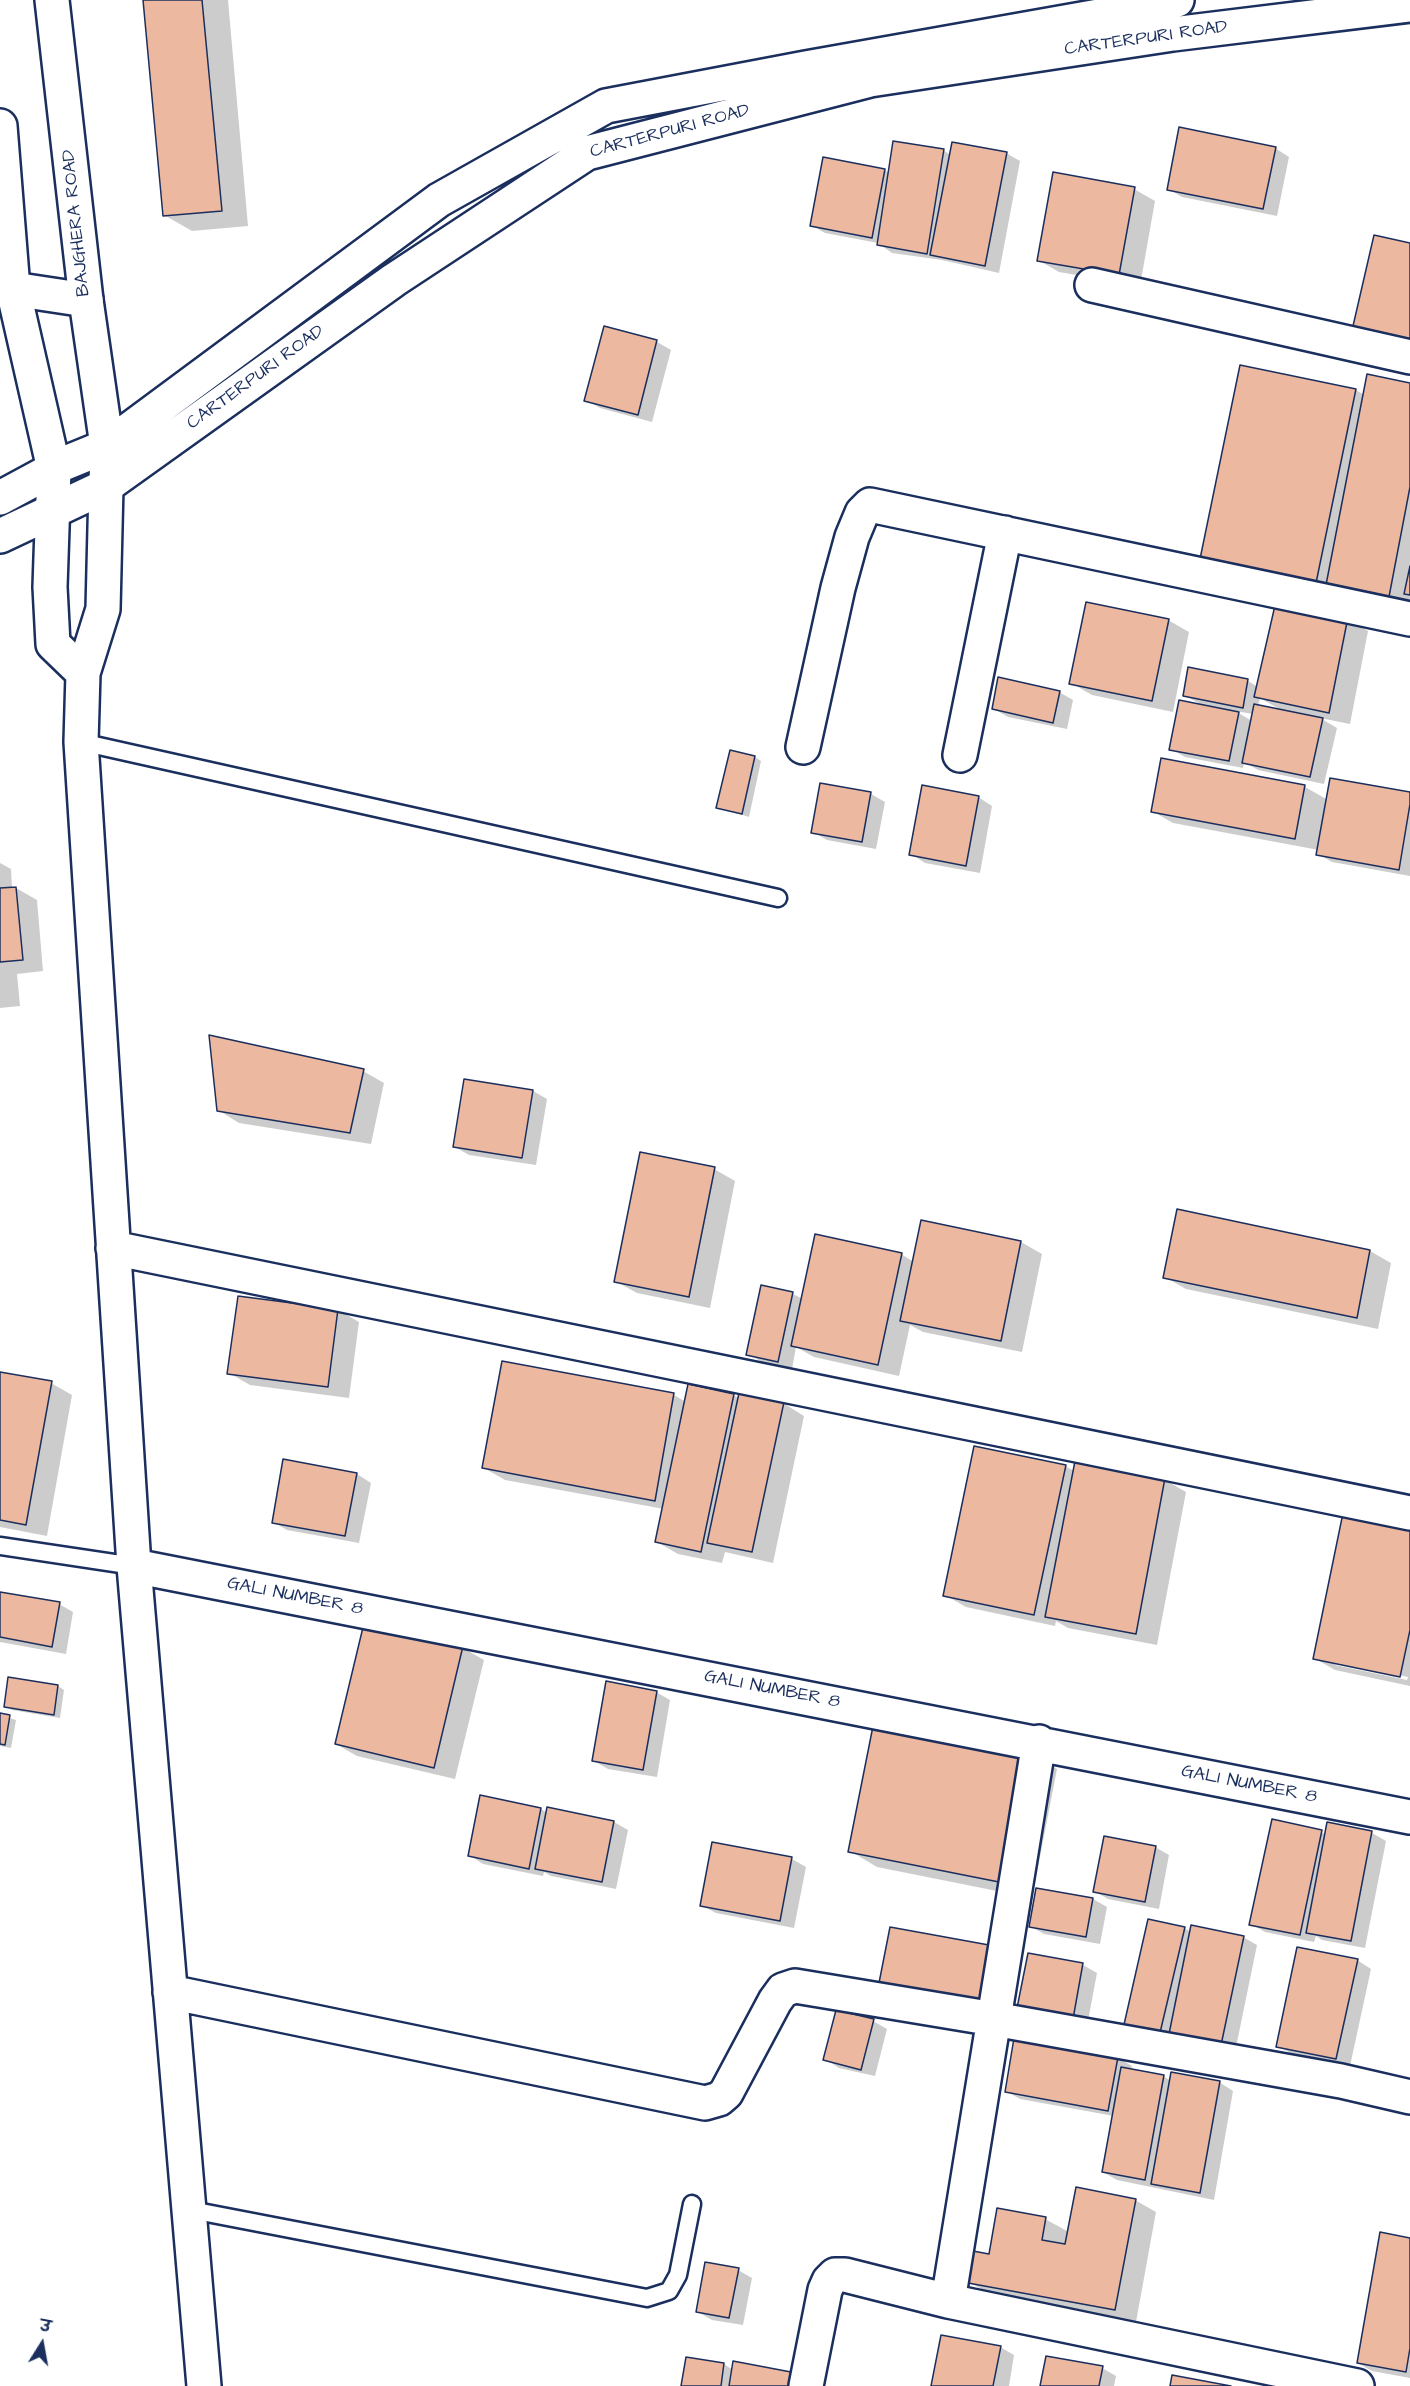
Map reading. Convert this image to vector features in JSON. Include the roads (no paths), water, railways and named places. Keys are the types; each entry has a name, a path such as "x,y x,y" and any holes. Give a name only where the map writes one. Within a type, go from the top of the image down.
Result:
{"street":[{"name":"BAJGHERA ROAD","path":"52,0 86,300 107,446 104,609 83,674 81,742 134,1566 204,2386"},
{"name":"CARTERPURI ROAD","path":"0,498 54,469 107,446 439,200 606,106 1177,0"},
{"name":"CARTERPURI ROAD","path":"0,536 106,486 394,280 587,153 870,80 1173,34 1410,5"},
{"path":"0,126 7,285 54,469 50,587 53,644 83,674"},
{"path":"7,285 86,300"},
{"path":"1092,285 1410,357"},
{"path":"802,747 838,588 852,537 862,513 870,505 1410,619"},
{"path":"960,755 1005,533"},
{"path":"113,1248 1410,1513"},
{"name":"GALI NUMBER 8","path":"134,1566 1039,1742 1410,1817"},
{"path":"948,2301 1039,1742"},
{"path":"170,1992 705,2103 719,2099 726,2093 775,2001 783,1990 795,1986 1341,2081 1410,2097"},
{"path":"806,2386 825,2290 835,2275 845,2275 948,2301 1357,2386"}],"lane":[{"path":"81,742 778,898"},
{"path":"0,1546 134,1566"},
{"path":"190,2210 647,2298 669,2291 678,2275 692,2204"}]}
